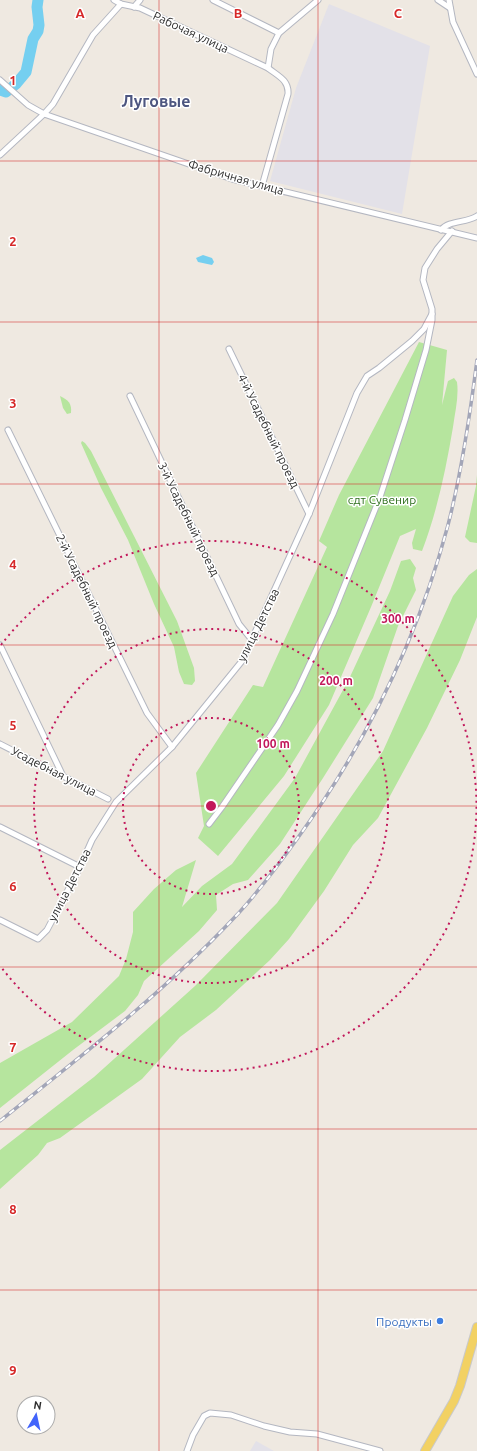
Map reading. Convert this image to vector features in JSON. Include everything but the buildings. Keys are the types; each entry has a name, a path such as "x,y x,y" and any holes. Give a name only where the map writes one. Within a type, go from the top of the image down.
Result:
{"main road":[{"path":"425,1451 454,1401 460,1386 477,1327"}],"street":[{"name":"Рабочая улица","path":"114,0 121,4 140,8 268,68 284,80 289,87 288,94 262,186"},
{"path":"134,7 140,0"},
{"path":"213,0 279,33"},
{"path":"268,68 271,49 279,33 318,0"},
{"path":"438,0 450,8"},
{"path":"449,0 453,22 477,74"},
{"path":"0,155 53,104 93,35 121,4"},
{"name":"Фабричная улица","path":"0,80 28,105 44,114 232,179 477,238"},
{"path":"441,230 444,226 467,221 477,216"},
{"path":"209,824 278,725 297,691 333,614 380,497 403,427 431,330 432,314 423,280 425,268 437,249 452,231"},
{"name":"улица Детства","path":"0,920 38,939 47,930 92,840 116,802 172,747 242,661 309,514 357,393 367,376 412,341 424,329 432,314"},
{"name":"4-й Усадебный проезд","path":"229,349 309,514"},
{"name":"3-й Усадебный проезд","path":"130,396 239,624 252,640"},
{"name":"2-й Усадебный проезд","path":"8,430 147,714 172,747"},
{"path":"0,645 63,776"},
{"name":"Усадебная улица","path":"0,744 108,799"},
{"path":"0,827 80,866"},
{"path":"187,1451 193,1435 204,1416 210,1413 231,1415 264,1426 290,1432 316,1434 380,1451"}],"shaded area":[{"path":"329,4 430,46 402,214 270,181 296,88"},
{"path":"256,1441 274,1451 250,1451"}],"green space":[{"name":"сдт Сувенир","path":"419,342 447,350 442,405 448,381 454,378 457,382 456,410 444,474 437,506 422,551 413,549 412,543 416,529 400,536 329,705 284,776 218,856 198,838 204,826 196,773 253,685 263,687 327,547 319,541 339,495"},
{"path":"60,396 69,402 71,413 67,414 63,408"},
{"path":"82,441 91,451 177,621 194,668 195,681 192,685 184,684 179,672 174,647 154,604 128,540 101,488 81,443"},
{"path":"477,475 477,543 470,542 465,537"},
{"path":"410,559 416,568 413,578 416,590 398,626 373,698 280,844 248,880 233,884 216,895 217,910 199,931 144,981 138,995 125,1011 0,1108 0,1063 72,1022 119,976 126,959 133,932 133,912 154,889 176,870 196,860 182,907 202,886 232,864 295,778 349,679 390,591 401,561"},
{"path":"477,569 477,617 460,660 427,728 378,818 353,845 324,891 289,939 270,960 216,1010 180,1037 142,1079 60,1138 47,1143 38,1155 0,1189 0,1150 94,1077 195,986 277,903 383,751 453,596 469,575"}],"water":[{"path":"203,255 212,258 214,262 212,265 198,262 196,258"}],"waterway":[{"path":"0,90 6,92 16,84 26,72 33,39 38,31 38,0"}],"railway":[{"path":"0,1121 120,1024 206,947 242,910 258,891 322,803 367,728 387,689 405,649 436,567 448,525 461,464 477,360"}],"place":[{"name":"Продукты","path":"440,1321"}],"district":[{"name":"Луговые","path":"156,101"}]}
